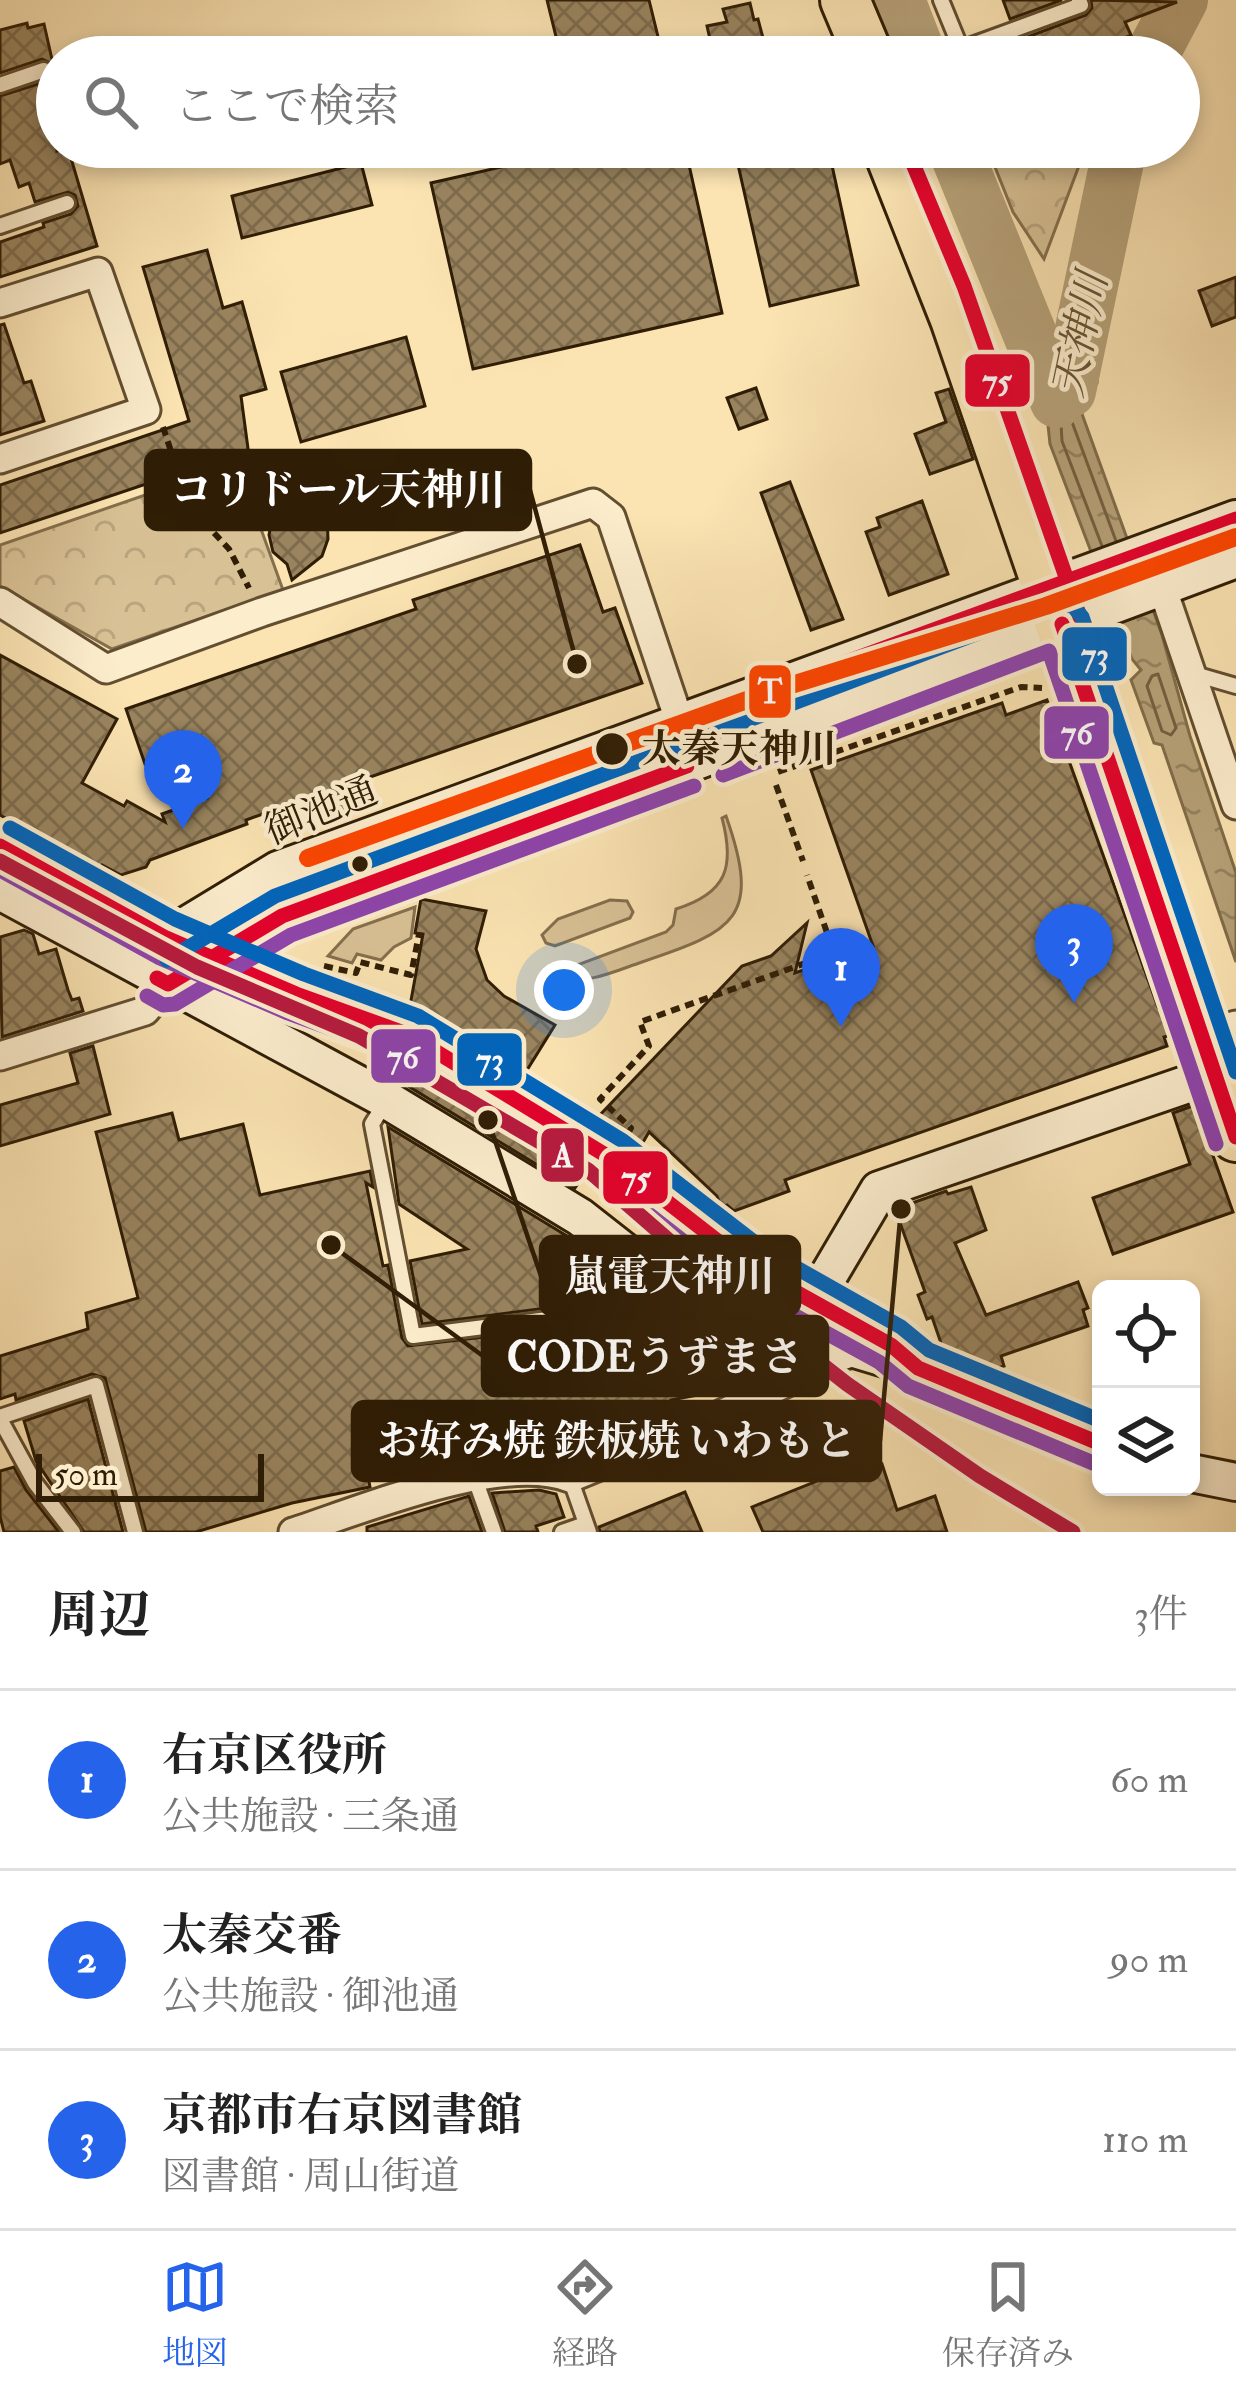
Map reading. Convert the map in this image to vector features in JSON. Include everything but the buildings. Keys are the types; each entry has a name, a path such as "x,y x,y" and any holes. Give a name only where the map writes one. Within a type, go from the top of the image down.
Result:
{"highway":[{"path":"828,0 843,36"},
{"path":"845,0 860,36"},
{"path":"895,168 1075,600"},
{"path":"915,168 964,286 1228,1048 1236,1137"}],"street":[{"path":"0,302 98,272 146,410 0,459"},
{"path":"0,602 106,669 262,612 593,503 611,518 680,723"},
{"name":"御池通","path":"1155,576 1236,519"},
{"name":"御池通","path":"166,938 278,870 680,723 1155,576 1236,559"},
{"path":"1155,576 1236,805"},
{"name":"御池通","path":"168,984 282,916 1075,600"},
{"path":"0,846 166,938 407,1034 612,1159 803,1318 860,1350 918,1368 1092,1440"},
{"path":"0,891 387,1100 580,1217 708,1305 803,1318 892,1345 918,1368"},
{"path":"0,1056 146,1011 168,984 166,938"},
{"path":"756,1398 879,1190 1228,1048"},
{"path":"681,1288 759,1353 763,1364 756,1398"},
{"path":"293,1532 337,1526 426,1490 475,1479 547,1469 570,1478 860,1350"},
{"path":"1200,1475 1236,1482"}],"lane":[{"path":"941,0 956,36"},
{"path":"997,36 1081,5 1079,0"},
{"path":"0,85 36,73"},
{"path":"0,226 67,203"},
{"path":"1191,674 1236,686"},
{"path":"387,1100 372,1124 413,1336 667,1304 719,1244"},
{"path":"73,1532 35,1483 0,1418 96,1385 135,1532"},
{"path":"562,1532 587,1528 570,1478"},
{"path":"475,1479 494,1532"}],"path":[{"path":"146,410 160,416 189,506 229,549 262,612"},
{"path":"778,772 1021,687"},
{"path":"776,785 803,861"},
{"path":"632,1128 600,1099 649,1046 640,1022 835,955 807,874"},
{"path":"320,965 356,973 360,962 411,976 418,934"}],"green space":[{"path":"995,168 1078,168 1044,259 1013,212"},
{"path":"186,481 195,505 245,497 283,590 112,649 0,586 0,545"},
{"path":"726,816 737,850 740,899 719,929 612,973 581,979 560,977 561,971 666,932 673,925 676,909 707,895 727,864 722,818"},
{"path":"610,900 627,901 633,912 630,918 555,946 546,943 542,935 558,919"},
{"path":"415,907 411,938 381,960 357,954 352,963 328,956 353,929"}],"water":[{"path":"1065,320 1095,322 1093,339 1101,340 1097,383 1085,383 1082,414 1162,635 1236,873 1236,962 1162,745 1154,743 1131,680 1141,670 1132,659 1050,444 1046,406 1038,405 1016,348 1021,347 1020,337 1043,328 1061,328"}],"waterway":[{"path":"898,0 912,36"},
{"name":"天神川","path":"1162,36 1181,0"},
{"path":"963,168 1057,401"},
{"name":"天神川","path":"1069,391 1116,168"}],"transit line":[{"name":"75","path":"915,168 964,286 1080,617"},
{"name":"75","path":"680,723 1236,519"},
{"name":"T","path":"308,858 772,691 1046,606 1236,537"},
{"name":"73","path":"709,735 1055,604 1073,606 1082,617 1236,1072"},
{"name":"75","path":"1062,624 1236,1137"},
{"name":"76","path":"723,775 1049,651 1216,1144"},
{"name":"73","path":"167,960 275,896 680,746"},
{"name":"75","path":"157,978 168,984 282,916 687,766"},
{"name":"76","path":"147,996 163,1005 175,1004 291,935 694,786"},
{"name":"73","path":"10,828 175,919 418,1016 623,1141 763,1249 901,1327 929,1350 1092,1417"},
{"name":"75","path":"0,846 166,938 296,994 407,1034 612,1159 751,1267 891,1345 918,1368 1092,1440"},
{"name":"A","path":"0,861 197,967 359,1036 588,1170 719,1284 847,1384 980,1476 1073,1532"},
{"name":"76","path":"0,870 158,957 288,1013 398,1053 600,1176 739,1285 879,1362 908,1386 1092,1463"}],"place":[{"name":"コリドール天神川","path":"577,664"},
{"name":"太秦天神川","path":"612,749"},
{"name":"太秦交番","path":"183,829"},
{"name":"京都市右京図書館","path":"1074,1003"},
{"name":"右京区役所","path":"841,1027"},
{"name":"嵐電天神川","path":"488,1120"},
{"name":"お好み焼 鉄板焼 いわもと","path":"901,1209"},
{"name":"CODEうずまさ","path":"331,1245"}]}
